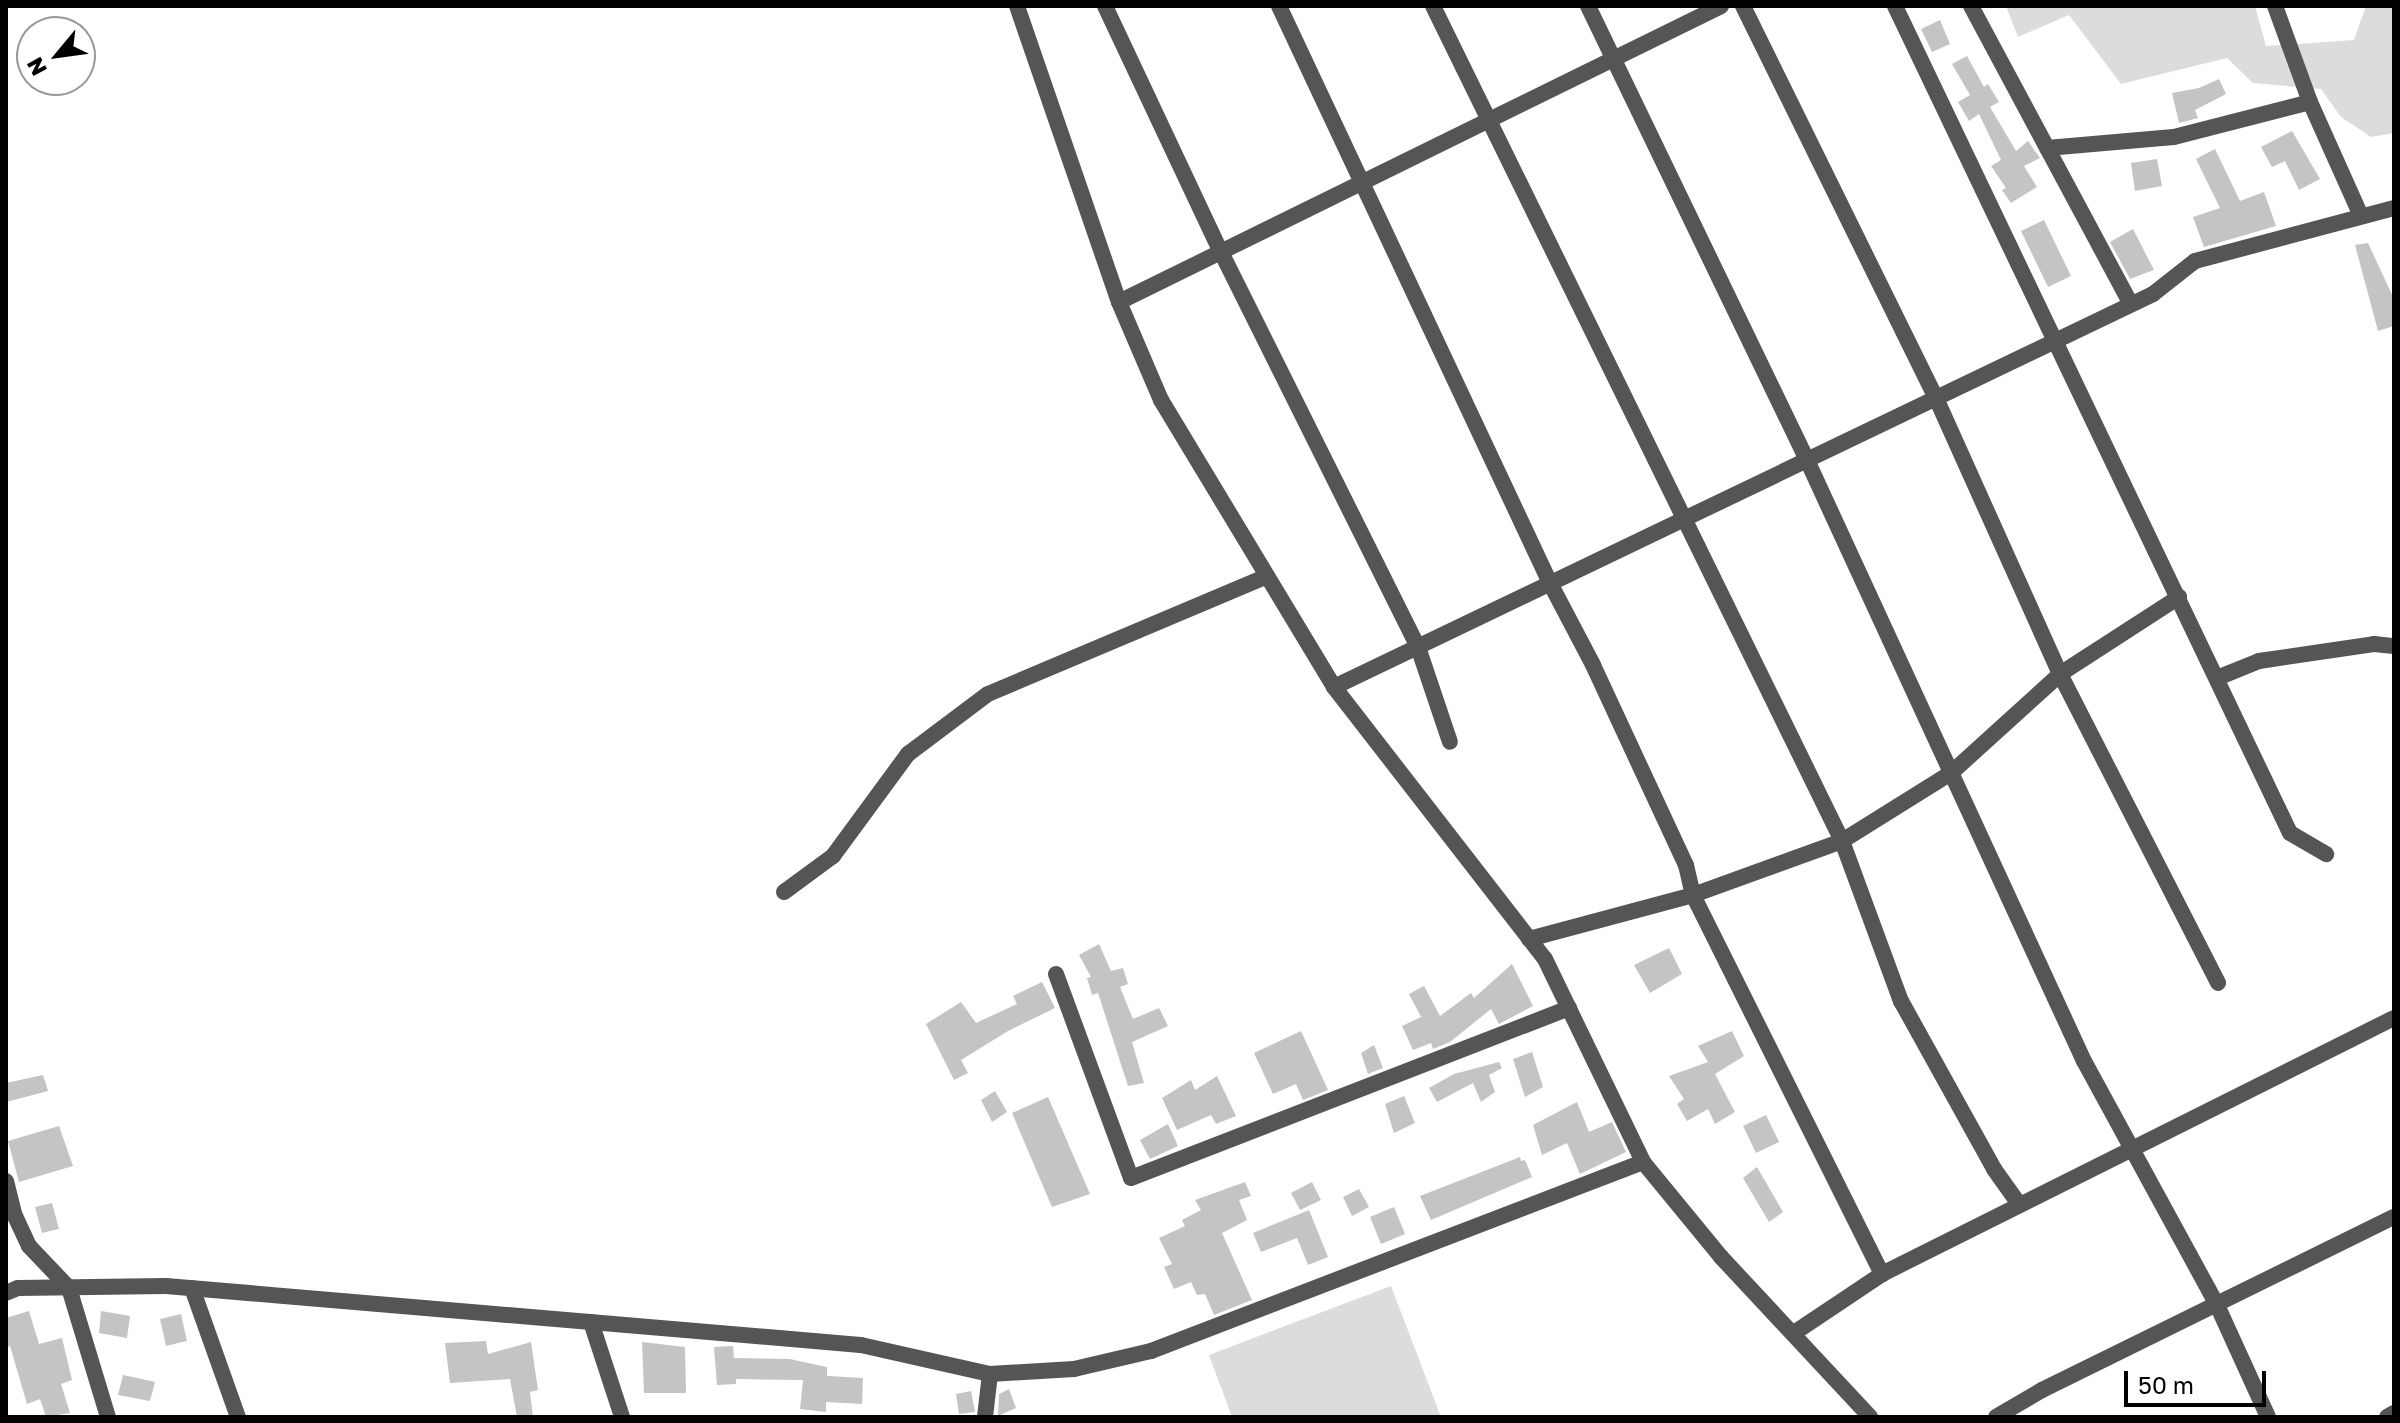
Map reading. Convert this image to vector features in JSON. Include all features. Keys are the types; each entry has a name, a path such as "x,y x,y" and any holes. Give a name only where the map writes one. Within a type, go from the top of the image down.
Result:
{"street":[{"path":"1017,6 1119,302 1161,400 1334,687 1545,959 1643,1162 1721,1257 1870,1417"},
{"path":"1105,6 1221,252 1418,647 1450,742"},
{"path":"1279,6 1550,583 1593,665 1686,865 1693,895 1882,1274"},
{"path":"1433,6 1842,841 1901,1001 1994,1169 2019,1204"},
{"path":"1588,6 1807,460 2084,1061 2217,1305 2268,1417"},
{"path":"1119,302 1721,6"},
{"path":"1743,6 1936,398 2060,674 2218,983"},
{"path":"1895,6 2290,833 2326,854"},
{"path":"1971,6 2131,304"},
{"path":"2275,6 2310,102 2361,216"},
{"path":"2047,148 2174,137 2310,102"},
{"path":"1334,687 2153,294 2195,261 2394,208"},
{"path":"784,892 833,856 908,754 988,694 1267,576"},
{"path":"1529,939 1693,895 1842,841 1951,773 2060,674 2179,597"},
{"path":"2217,678 2259,661 2374,644 2394,646"},
{"path":"1056,974 1131,1178 1569,1008"},
{"path":"1794,1333 1882,1274 2394,1018"},
{"path":"6,1293 18,1288 192,1288 861,1345 990,1374 1074,1369 1151,1351 1643,1162"},
{"path":"6,1181 15,1216 29,1246 69,1288 108,1417"},
{"path":"1996,1417 2042,1390 2394,1217"},
{"path":"192,1288 238,1417"},
{"path":"591,1322 622,1417"},
{"path":"985,1417 990,1374"},
{"path":"2387,1417 2394,1413"}],"shaded area":[{"path":"2006,6 2255,6 2266,46 2354,40 2366,6 2394,6 2394,133 2371,137 2341,117 2321,89 2253,83 2227,58 2121,84 2069,15 2018,37"},
{"path":"1391,1286 1441,1417 1232,1417 1209,1355"}],"building":[{"path":"1940,20 1950,44 1932,52 1921,29"},
{"path":"1967,56 1984,87 1988,84 1999,102 1990,107 2016,151 2028,141 2040,158 2024,166 2037,187 2011,203 2002,190 2006,188 1991,166 2001,160 1979,114 1969,121 1958,102 1970,95 1952,64"},
{"path":"2219,79 2226,94 2195,110 2198,118 2179,123 2172,93 2199,88"},
{"path":"2292,131 2320,179 2299,190 2285,161 2272,167 2261,147"},
{"path":"2215,149 2240,201 2264,192 2276,226 2204,247 2193,217 2220,208 2196,159"},
{"path":"2157,159 2162,186 2135,191 2131,163"},
{"path":"2044,220 2071,276 2048,287 2021,231"},
{"path":"2133,229 2154,270 2130,279 2110,242"},
{"path":"2368,243 2394,299 2394,326 2378,331 2355,245"},
{"path":"1099,944 1111,971 1123,968 1128,984 1120,987 1133,1019 1159,1008 1168,1026 1132,1042 1144,1083 1128,1086 1098,993 1092,995 1087,978 1091,977 1079,955"},
{"path":"1669,948 1682,974 1650,993 1634,965"},
{"path":"1512,964 1533,1006 1499,1024 1491,1009 1450,1042 1433,1049 1431,1043 1413,1050 1402,1026 1421,1017 1409,994 1424,986 1440,1016 1471,993 1474,998"},
{"path":"1042,982 1055,1008 1008,1031 961,1060 968,1073 954,1080 926,1024 961,1002 976,1023 1017,1004 1013,996"},
{"path":"1301,1031 1328,1090 1303,1100 1296,1084 1273,1094 1254,1053"},
{"path":"1732,1031 1744,1056 1715,1074 1735,1112 1715,1124 1708,1109 1687,1121 1677,1104 1684,1099 1669,1076 1708,1062 1698,1046"},
{"path":"1374,1045 1383,1068 1368,1074 1361,1053"},
{"path":"1532,1052 1543,1087 1525,1097 1513,1059"},
{"path":"1499,1062 1502,1068 1489,1075 1495,1092 1481,1102 1473,1083 1437,1102 1429,1088 1454,1074"},
{"path":"43,1075 48,1091 6,1102 6,1083"},
{"path":"1217,1076 1236,1116 1216,1124 1211,1115 1177,1130 1162,1098 1191,1080 1195,1090"},
{"path":"995,1091 1007,1112 992,1122 981,1100"},
{"path":"1404,1096 1415,1123 1394,1133 1385,1104"},
{"path":"1048,1097 1090,1194 1052,1207 1012,1113"},
{"path":"1577,1102 1589,1132 1612,1122 1626,1152 1580,1174 1567,1143 1542,1155 1533,1125"},
{"path":"1766,1115 1779,1142 1756,1153 1743,1126"},
{"path":"1168,1124 1178,1146 1150,1159 1140,1140"},
{"path":"59,1126 73,1166 19,1182 8,1141"},
{"path":"1520,1157 1521,1161 1525,1160 1532,1177 1431,1220 1420,1196"},
{"path":"1757,1167 1783,1212 1769,1222 1743,1178"},
{"path":"1245,1182 1251,1196 1239,1200 1247,1220 1222,1233 1252,1300 1214,1315 1205,1294 1197,1295 1191,1282 1174,1289 1164,1267 1172,1264 1159,1238 1185,1226 1182,1220 1201,1210 1195,1200"},
{"path":"1312,1182 1321,1200 1300,1210 1291,1193"},
{"path":"1359,1189 1369,1207 1352,1216 1343,1197"},
{"path":"52,1203 59,1229 42,1233 35,1207"},
{"path":"1394,1207 1405,1234 1381,1244 1370,1217"},
{"path":"1309,1210 1328,1257 1308,1265 1297,1238 1261,1252 1253,1233"},
{"path":"29,1311 39,1344 62,1338 72,1380 61,1384 70,1413 46,1417 40,1399 27,1404 10,1346 6,1347 6,1318"},
{"path":"101,1311 130,1316 127,1338 99,1333"},
{"path":"181,1314 187,1341 166,1346 160,1319"},
{"path":"486,1341 488,1354 531,1342 538,1390 530,1392 533,1417 517,1417 510,1379 450,1383 445,1343"},
{"path":"642,1342 685,1347 686,1393 644,1393"},
{"path":"733,1346 734,1358 790,1359 827,1367 827,1376 863,1378 862,1404 826,1402 826,1412 800,1409 803,1380 736,1379 736,1384 717,1385 714,1347"},
{"path":"123,1375 155,1382 150,1401 118,1395"},
{"path":"1009,1389 1016,1408 998,1416 999,1394"},
{"path":"971,1391 975,1412 959,1414 956,1394"}]}
